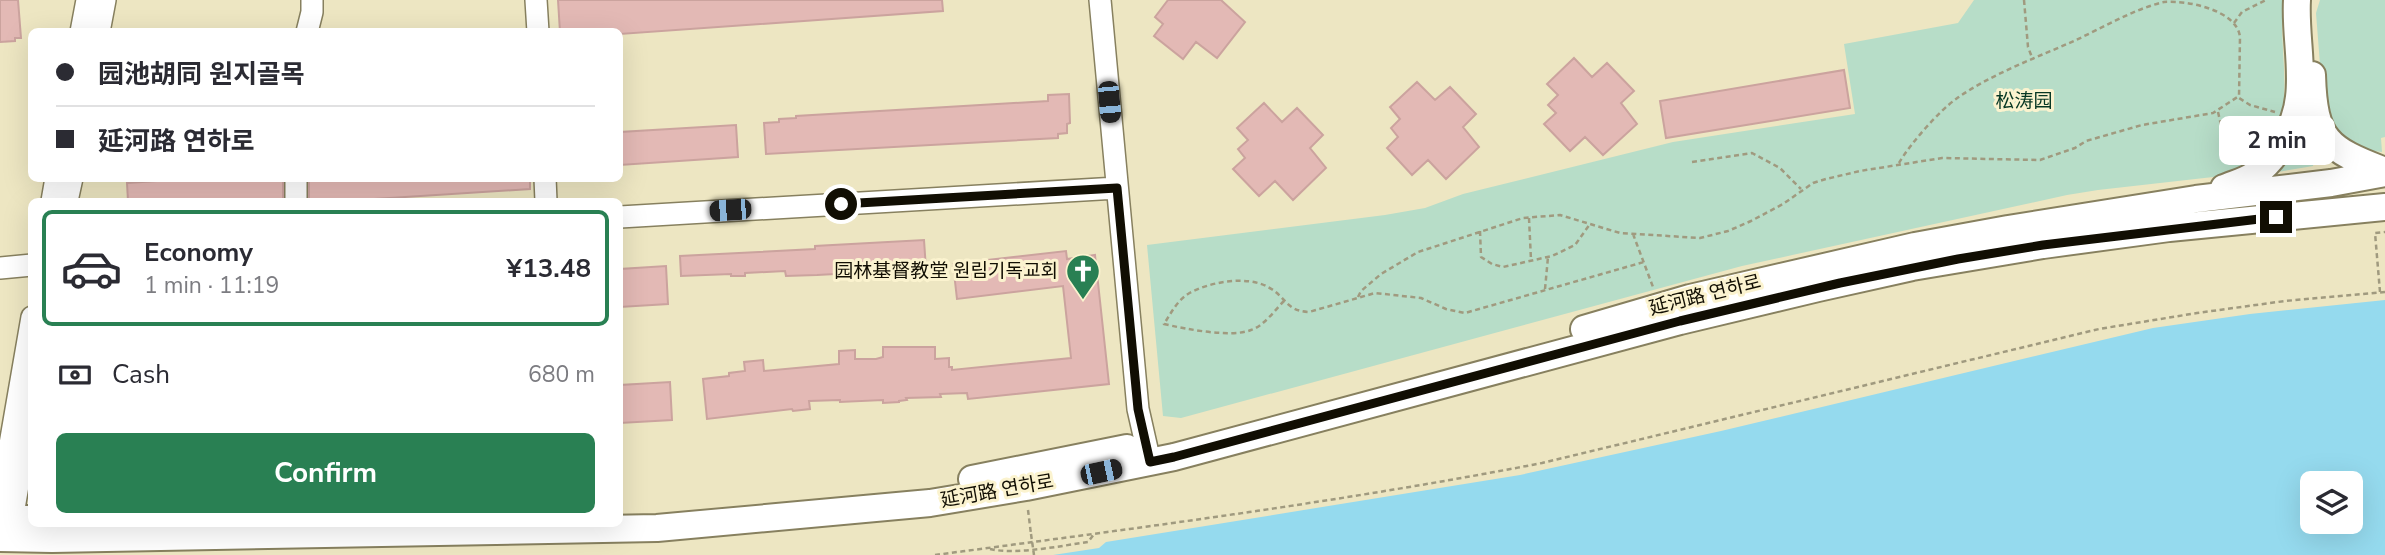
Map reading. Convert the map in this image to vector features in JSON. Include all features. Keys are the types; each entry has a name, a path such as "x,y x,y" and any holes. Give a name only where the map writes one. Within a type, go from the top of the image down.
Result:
{"main road":[{"path":"2196,199 2252,177 2277,152 2287,134 2299,98 2297,0"},
{"path":"2311,0 2314,108 2339,181 2331,211"},
{"path":"2324,138 2339,152 2385,172"},
{"name":"延河路 연하로","path":"494,527 657,528 930,503 1026,487 1316,402 1690,298 1850,260 2008,229 2385,172"},
{"name":"延河路 연하로","path":"623,514 692,511 911,489 1147,453 1174,457 1680,321 1875,275 2043,245 2385,207"},
{"name":"延河路 연하로","path":"7,524 28,524"}],"street":[{"path":"83,28 87,0"},
{"path":"100,28 105,0"},
{"path":"308,28 312,0"},
{"path":"536,0 538,28"},
{"path":"1100,0 1138,409 1147,453"},
{"path":"623,217 1117,188"},
{"path":"0,268 28,265"},
{"path":"7,524 28,350"},
{"path":"7,524 28,424"}],"path":[{"path":"2024,0 2028,47 2033,60"},
{"path":"2234,23 2242,12 2266,0"},
{"path":"1899,164 1952,101 1981,84 2163,2 2199,3 2234,23 2240,37 2241,101 2250,106 2285,114"},
{"path":"1357,297 1381,274 1418,252 1529,217 1560,215 1609,230 1633,234 1700,238 1728,231 1825,179 1899,164 1958,158 2040,160 2075,148 2086,141 2142,125 2218,111 2239,96"},
{"path":"2218,111 2221,125 2252,164"},
{"path":"1692,162 1752,153 1780,168 1802,190"},
{"path":"1529,217 1531,260"},
{"path":"1480,231 1480,253 1484,260 1503,267 1548,257 1575,245 1590,224"},
{"path":"2380,292 2375,233 2385,232"},
{"path":"1633,234 1655,292"},
{"path":"1545,290 1548,257"},
{"path":"1284,301 1259,326 1248,331 1202,331 1164,324 1174,307 1189,293 1224,283 1254,281 1263,284 1272,288 1293,310 1309,312 1375,293 1421,298 1446,309 1465,313 1644,262"},
{"path":"935,555 1318,503 1542,463 2099,330 2285,301 2385,292"},
{"path":"1026,487 1033,553"},
{"path":"987,548 1002,554 1033,553 1088,542 1094,533"}],"green space":[{"name":"松涛园","path":"1974,0 2283,0 2284,102 2279,123 2269,143 2250,161 2222,176 2067,195 1742,266 1181,418 1163,416 1147,245 1425,208 1463,194 1673,142 1855,114 1844,44 1958,23"},
{"path":"2320,0 2385,0 2385,137 2381,138 2382,152 2366,150 2340,135 2328,119 2323,103 2316,13"},
{"path":"2300,134 2314,159 2313,166 2272,173"}],"water":[{"path":"2385,300 2385,555 1053,555 1099,548 1106,542 1520,475 1721,431 2153,328 2250,314"}],"building":[{"path":"0,0 18,0 21,38 15,38 15,41 0,42"},
{"path":"558,0 942,0 943,11 623,34 623,28 560,28"},
{"path":"1168,0 1221,0 1245,22 1217,58 1196,42 1183,59 1154,36 1163,24 1155,17"},
{"path":"1574,58 1592,77 1607,63 1634,91 1621,103 1637,124 1603,155 1585,137 1570,151 1544,124 1556,113 1548,105 1558,95 1547,84"},
{"path":"1844,70 1850,108 1666,138 1660,101"},
{"path":"1417,82 1435,100 1450,87 1476,114 1463,127 1479,147 1446,179 1428,160 1412,175 1387,148 1398,137 1391,128 1400,119 1390,107"},
{"path":"1069,94 1070,123 1067,124 1067,133 1058,134 1058,138 766,154 764,123 779,122 779,119 1048,101 1048,95"},
{"path":"1264,103 1282,122 1297,108 1323,135 1310,148 1326,168 1293,200 1275,181 1259,196 1233,169 1245,158 1238,149 1248,140 1237,128"},
{"path":"736,125 738,157 623,165 623,132"},
{"path":"283,182 283,198 128,198 127,183"},
{"path":"309,182 530,182 530,189 390,198 309,198"},
{"path":"924,240 926,269 786,276 785,271 745,273 745,276 681,276 680,256"},
{"path":"1066,251 1067,259 1095,255 1109,384 968,399 967,393 906,398 907,400 899,402 883,403 883,400 809,401 810,409 707,419 703,379 745,371 744,362 763,360 764,371 839,364 839,351 855,350 855,359 876,359 883,357 883,347 935,347 935,359 949,358 949,367 952,367 952,370 1071,358 1063,286 957,299 953,264"},
{"path":"666,266 668,304 623,307 623,269"},
{"path":"670,382 672,420 623,423 623,385"}],"place":[{"name":"园林基督教堂 원림기독교회","path":"1083,301"}],"route":[{"path":"841,204 1117,188 1138,409 1150,462 1680,321 1912,267 2043,245 2276,217"}]}
